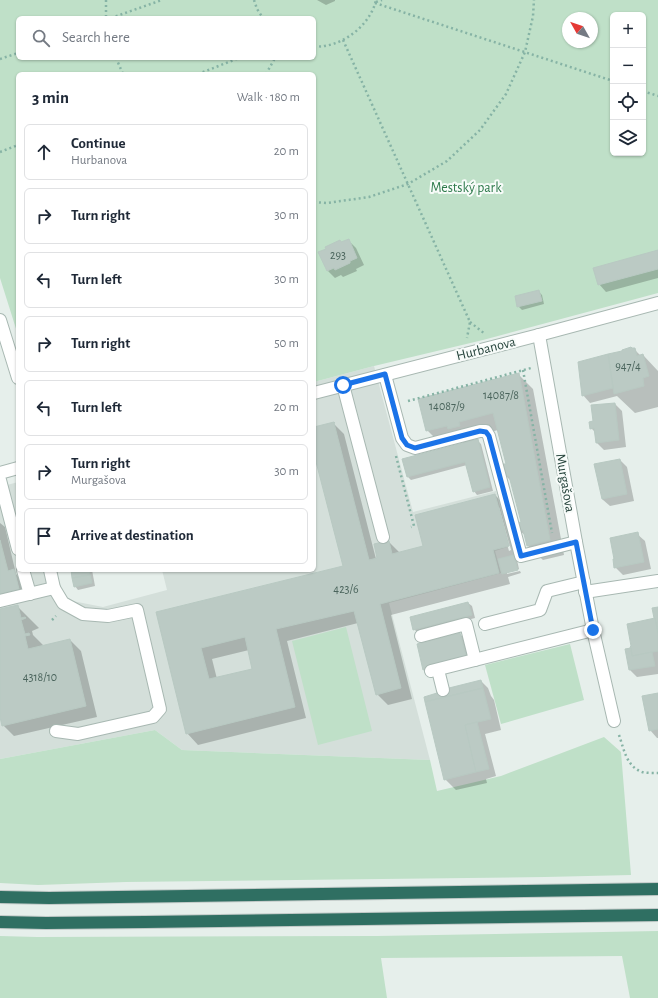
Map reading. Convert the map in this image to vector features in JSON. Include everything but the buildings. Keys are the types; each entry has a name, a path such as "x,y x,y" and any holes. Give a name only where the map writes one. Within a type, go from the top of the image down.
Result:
{"highway":[{"path":"0,897 49,898 658,889"},
{"path":"0,922 145,922 658,914"}],"street":[{"name":"Hurbanova","path":"316,392 658,303"},
{"path":"0,320 16,372"},
{"name":"Murgašova","path":"539,335 584,587 614,721"},
{"path":"385,374 402,438 407,445 415,448 480,431 486,432 489,436 521,556 576,542"},
{"path":"343,385 383,537"},
{"path":"0,473 16,469"},
{"path":"0,480 3,504 16,543"},
{"path":"24,572 30,594"},
{"path":"50,572 54,588 63,603 83,614 108,616 137,610 160,708 153,717 78,734 56,730"},
{"path":"485,624 540,610 548,591 658,581"},
{"path":"0,601 54,588"},
{"path":"421,636 466,624 475,660"},
{"path":"443,690 435,671 593,630"}],"path":[{"path":"106,0 106,16"},
{"path":"117,16 162,0"},
{"path":"254,0 261,16"},
{"path":"376,1 382,0"},
{"path":"316,202 327,203 369,197 408,184 447,161 480,130 506,94 525,52 533,16 534,0"},
{"path":"316,46 324,46 342,40 357,31 368,18 376,1"},
{"path":"376,1 610,80"},
{"path":"342,40 470,322 466,340"},
{"path":"0,59 16,54"},
{"path":"117,60 122,72"},
{"path":"203,72 234,60"},
{"path":"267,72 274,60"},
{"path":"646,92 658,96"},
{"path":"0,152 16,146"},
{"path":"408,402 544,365"},
{"path":"523,370 555,548"},
{"path":"394,449 414,526 410,527"},
{"path":"614,721 628,760 633,767 643,772 658,773"}],"shaded area":[{"path":"374,366 413,512 496,491 510,546 495,551 501,573 389,603 430,760 182,750 155,730 0,759 0,487 16,483 16,572 46,572 52,597 103,607 167,590 162,572 316,572 316,381"}],"green space":[{"name":"Mestský park","path":"0,0 658,0 658,293 483,340 316,381 316,72 16,72 16,329 0,278"},
{"path":"346,627 372,731 318,745 292,641"},
{"path":"570,644 584,700 501,724 485,665"},
{"path":"155,730 182,750 430,760 437,791 501,776 604,737 621,752 631,875 126,882 38,885 0,883 0,759"},
{"path":"658,931 658,998 630,998 622,956 381,958 387,998 0,998 0,936 377,936"}],"route":[{"path":"343,385 385,374 402,438 407,445 415,448 480,431 486,432 489,436 521,556 576,542 593,630"}]}
